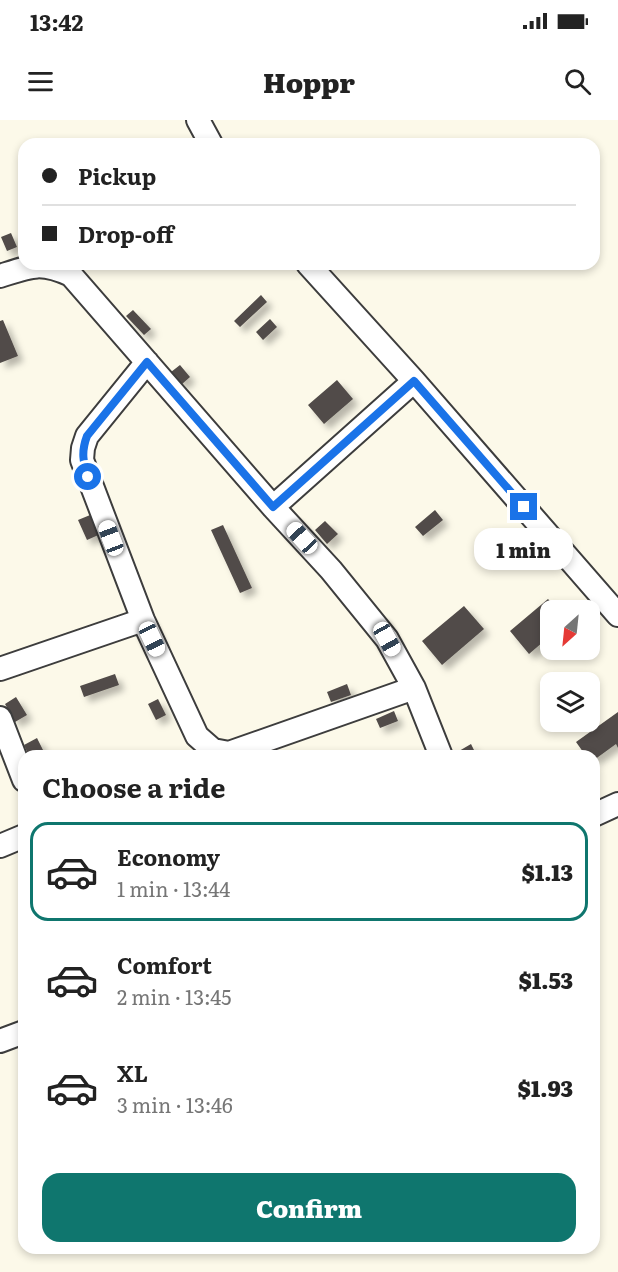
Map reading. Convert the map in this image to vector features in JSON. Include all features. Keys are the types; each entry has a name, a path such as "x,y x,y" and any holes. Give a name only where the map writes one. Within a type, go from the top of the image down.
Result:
{"street":[{"path":"198,120 208,138"},
{"path":"0,276 19,270"},
{"path":"60,270 71,275 273,507 331,570 387,639 414,688 439,750"},
{"path":"313,270 414,381 618,615"},
{"path":"147,362 87,436 82,460 143,620 197,736 213,750"},
{"path":"273,507 414,381"},
{"path":"0,669 143,620"},
{"path":"237,750 414,688"},
{"path":"0,718 18,764"},
{"path":"600,812 618,804"},
{"path":"0,846 18,838"},
{"path":"0,1041 18,1034"}],"building":[{"path":"11,233 17,247 7,251 1,237"},
{"path":"261,295 267,302 240,327 234,321"},
{"path":"133,310 151,329 144,335 126,316"},
{"path":"270,319 277,327 263,340 256,332"},
{"path":"3,320 18,356 0,363 0,321"},
{"path":"180,365 190,377 181,385 171,372"},
{"path":"337,380 353,399 324,424 308,405"},
{"path":"435,510 443,520 423,536 415,527"},
{"path":"95,513 103,533 87,540 78,520"},
{"path":"325,521 338,534 327,544 315,530"},
{"path":"223,525 252,588 240,593 211,530"},
{"path":"464,606 484,629 442,665 422,641"},
{"path":"540,606 540,645 529,654 510,631"},
{"path":"115,674 119,685 84,697 80,686"},
{"path":"347,684 351,695 331,702 327,692"},
{"path":"16,697 27,715 15,722 5,704"},
{"path":"158,699 166,715 156,720 148,704"},
{"path":"394,711 398,721 380,728 376,719"},
{"path":"618,712 618,748 616,744 600,756 600,750 582,750 576,742 590,732 600,732 600,725"},
{"path":"37,738 43,750 26,750 24,745"},
{"path":"471,744 474,750 461,750"}],"route":[{"path":"88,477 82,460 87,436 147,362 273,507 414,381 524,507"}]}
